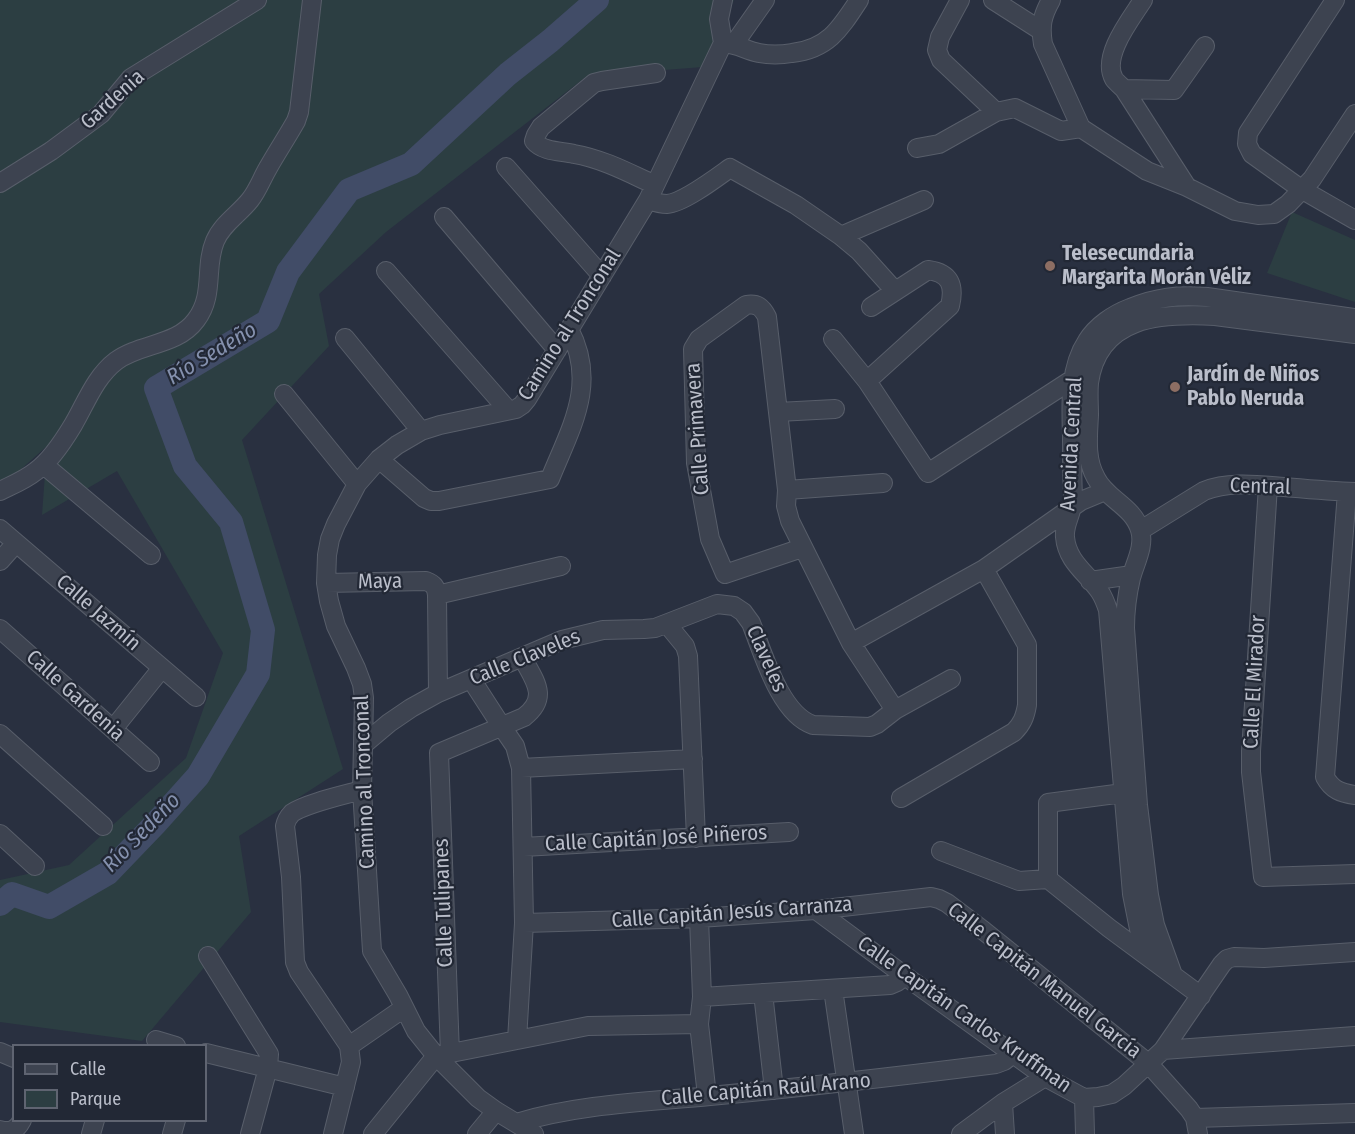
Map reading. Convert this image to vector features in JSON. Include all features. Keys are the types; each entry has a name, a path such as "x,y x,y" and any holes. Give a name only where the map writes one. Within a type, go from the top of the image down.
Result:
{"street":[{"name":"Gardenia","path":"0,183 51,151 101,114 131,78 257,0"},
{"path":"0,491 28,477 44,465 67,435 101,376 115,362 131,352 172,338 185,331 204,308 214,242 220,231 255,194 267,168 296,121 312,0"},
{"path":"723,0 719,19 729,43 758,53 782,54 804,52 825,43 843,25 859,0"},
{"name":"Camino al Tronconal","path":"534,1134 496,1112 478,1098 443,1055 416,1031 372,951 362,790 364,698 356,668 332,614 326,583 330,539 357,484 379,459 397,446 422,431 440,425 516,409 522,405 651,193 729,43 765,0"},
{"path":"960,0 940,37 937,50 941,60 996,112"},
{"path":"993,0 1040,30"},
{"path":"1051,0 1044,11 1040,30 1043,44 1081,128 1147,171 1235,211 1258,215 1274,214 1288,204 1312,179 1355,114"},
{"path":"1143,0 1114,48 1110,64 1114,79 1124,89 1186,187"},
{"path":"1335,0 1248,134 1247,144 1252,154 1301,189 1355,220"},
{"path":"1124,89 1174,90 1205,46"},
{"path":"656,73 594,83 541,127 534,141 544,148 578,154 617,167 651,193 660,204 670,204 680,199 730,168 796,205 840,236 859,251 895,291"},
{"path":"917,148 939,144 996,112 1015,108 1061,131 1081,128"},
{"path":"506,167 602,276"},
{"path":"840,236 924,200"},
{"path":"444,217 557,350"},
{"path":"867,381 950,306 953,294 949,281 939,272 928,270 871,308"},
{"path":"386,271 508,410"},
{"name":"Avenida Central","path":"1151,959 1141,936 1135,912 1122,793 1108,610 1099,591 1068,552 1065,537 1073,496 1071,401 1073,379 1079,356 1087,340 1117,313 1159,298 1182,295 1207,297 1355,318"},
{"name":"Calle Primavera","path":"778,412 767,317 759,305 746,305 699,339 693,348 696,463 710,539 725,574 802,548"},
{"name":"Avenida Central","path":"1141,531 1128,510 1096,480 1088,449 1089,383 1100,351 1110,339 1122,329 1136,322 1154,317 1194,315 1355,334"},
{"path":"379,459 424,498 431,501 550,479 581,395 583,377 581,359 577,344 569,329"},
{"path":"345,338 422,431"},
{"path":"833,339 867,381 928,474 1073,379"},
{"path":"284,394 357,484"},
{"path":"835,409 778,412 787,490 786,506 802,548 851,643 895,710"},
{"path":"44,465 151,555"},
{"path":"787,490 883,483"},
{"name":"Central","path":"1141,531 1204,491 1216,486 1268,486 1351,492"},
{"name":"Calle El Mirador","path":"1268,486 1251,750 1251,772 1263,877 1355,874"},
{"path":"851,643 984,568 1091,496 1106,491"},
{"path":"1351,492 1325,777 1334,789 1344,794 1355,795"},
{"name":"Calle Jazmín","path":"0,529 196,697"},
{"path":"1141,531 1141,544 1125,612 1125,628 1138,805 1152,911 1155,926 1173,975"},
{"path":"0,561 16,543"},
{"name":"Maya","path":"326,583 426,581 434,589 561,566"},
{"path":"901,798 1014,732 1022,724 1026,715 1027,645 984,568"},
{"path":"1090,581 1132,575"},
{"path":"434,589 438,693"},
{"name":"Calle Claveles","path":"364,744 388,723 438,693 562,640 603,630 644,629 667,624 710,606 725,604 734,606"},
{"name":"Claveles","path":"734,606 743,612 751,623 780,694 806,723 870,727 895,710 951,679"},
{"path":"667,624 685,646 688,656 696,838"},
{"name":"Calle Gardenia","path":"0,629 150,762"},
{"path":"502,727 524,717 537,704 538,687 522,657"},
{"path":"112,729 162,668"},
{"path":"471,679 515,746 521,768 524,923 518,1040"},
{"name":"Calle Tulipanes","path":"443,1055 439,753 502,727"},
{"path":"0,734 103,826"},
{"path":"521,768 693,759"},
{"path":"333,1134 351,1062 349,1046 299,972 295,962 291,877 285,825 292,814 303,807 362,790"},
{"path":"1048,879 1048,803 1122,793"},
{"name":"Calle Capitán José Piñeros","path":"523,847 789,832"},
{"path":"0,834 35,866"},
{"path":"941,851 1019,881 1048,879 1200,996"},
{"name":"Calle Capitán Jesús Carranza","path":"524,923 699,918 816,910 931,897 939,899"},
{"name":"Calle Capitán Manuel García","path":"939,899 984,931 1149,1063 1189,1109 1196,1126"},
{"name":"Calle Capitán Carlos Kruffman","path":"816,910 1045,1077 1084,1098"},
{"path":"699,918 702,997 699,1024 707,1096"},
{"path":"1085,1134 1084,1098 1112,1094 1163,1050 1227,959 1355,952"},
{"path":"208,956 269,1054 268,1068 250,1134"},
{"path":"702,997 890,985 904,976"},
{"path":"833,989 854,1134"},
{"path":"763,993 774,1090"},
{"path":"349,1046 404,1008"},
{"path":"373,1134 443,1055 588,1026 699,1024"},
{"name":"Calle Capitán Manuel García","path":"1163,1050 1355,1036"},
{"path":"156,1040 170,1044"},
{"path":"207,1053 345,1087"},
{"name":"Calle Capitán Raúl Arano","path":"516,1123 549,1114 628,1102 847,1083 996,1064 1013,1054"},
{"path":"961,1134 1003,1103 1045,1077"},
{"path":"1003,1103 1005,1134"},
{"path":"477,1134 496,1112"},
{"path":"1196,1126 1355,1113"}],"green space":[{"path":"0,0 734,0 703,67 587,76 386,232 319,294 329,346 242,440 343,769 239,836 251,912 142,1041 0,1022 0,880 69,865 186,758 223,653 117,471 42,515 47,446 0,488"},
{"path":"1292,212 1355,240 1355,302 1267,273"}],"waterway":[{"name":"Río Sedeño","path":"0,904 12,894 49,907 108,873 198,776 258,674 263,630 231,522 185,466 156,388 268,321 288,272 349,190 411,164 508,74 597,0"}],"place":[{"name":"Telesecundaria Margarita Morán Véliz","path":"1050,266"},
{"name":"Jardín de Niños Pablo Neruda","path":"1175,387"}]}
